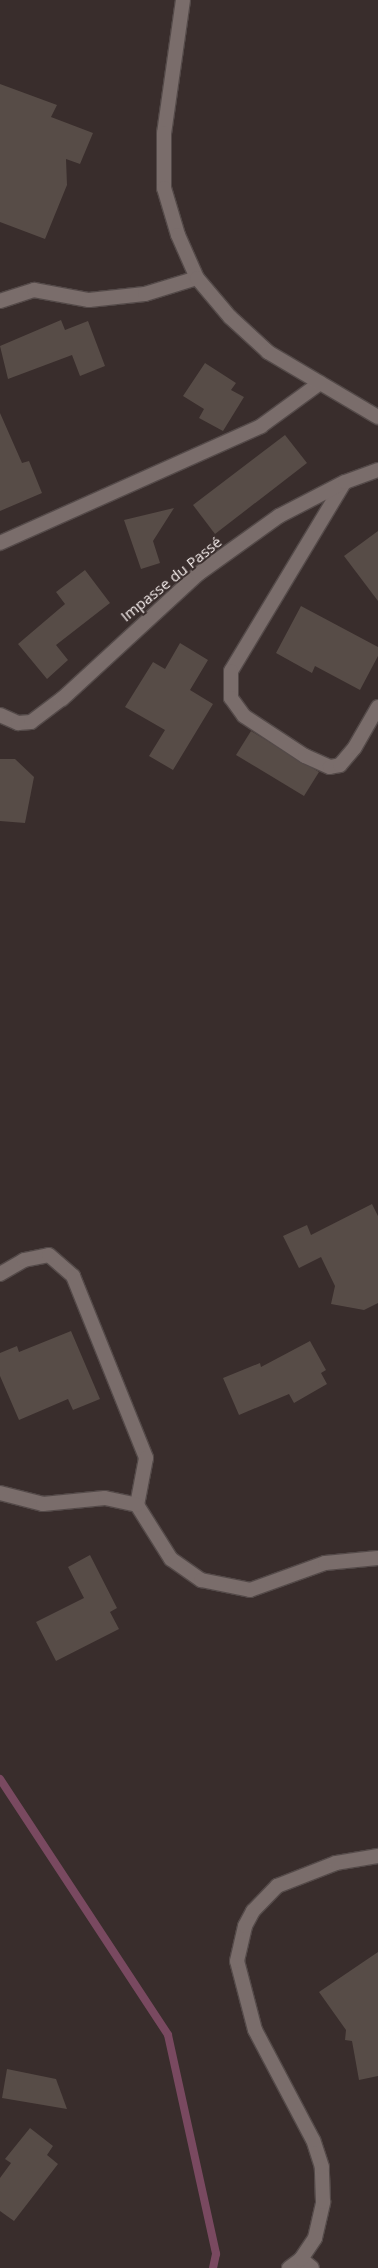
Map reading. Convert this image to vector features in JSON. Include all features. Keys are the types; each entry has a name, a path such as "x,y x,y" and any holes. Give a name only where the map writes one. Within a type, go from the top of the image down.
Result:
{"street":[{"path":"183,0 164,133 164,188 178,235 197,278 230,317 268,352 378,417"},
{"path":"0,301 34,290 89,300 145,294 197,278"},
{"path":"0,543 261,426 320,383"},
{"name":"Impasse du Passé","path":"0,714 18,723 31,722 62,699 198,574 279,516 344,482 378,470"},
{"path":"344,482 231,671 232,698 244,716 304,756 330,767 340,765 354,748 378,707"},
{"path":"0,1274 24,1260 49,1255 72,1276 146,1458 137,1505 171,1559 201,1580 250,1590 325,1563 378,1558"},
{"path":"0,1493 43,1504 105,1498 137,1505"},
{"path":"289,2268 306,2264 315,2238 323,2202 322,2167 313,2140 255,2030 237,1961 245,1926 253,1910 277,1886 336,1863 378,1856"}],"building":[{"path":"0,84 57,105 51,117 93,133 80,164 66,159 67,185 45,239 0,222"},
{"path":"61,320 65,330 88,321 105,366 80,376 72,355 8,379 0,346"},
{"path":"205,363 236,383 231,390 244,397 223,431 199,418 204,409 183,396"},
{"path":"0,413 22,463 29,461 42,493 0,511"},
{"path":"285,435 307,463 215,534 193,505"},
{"path":"174,508 153,541 160,563 141,569 124,520"},
{"path":"378,531 378,601 344,556"},
{"path":"85,570 110,603 56,645 68,660 47,679 18,644 65,604 56,592"},
{"path":"301,606 378,647 378,656 360,690 315,666 312,673 276,653"},
{"path":"180,643 208,660 190,690 213,704 173,770 149,756 165,730 125,707 153,662 165,669"},
{"path":"251,731 319,772 304,796 236,755"},
{"path":"0,759 15,759 34,777 25,823 0,821"},
{"path":"372,1204 378,1216 378,1303 364,1310 331,1304 335,1286 321,1257 299,1268 283,1236 307,1225 311,1235"},
{"path":"71,1331 100,1399 73,1410 68,1399 19,1420 0,1376 0,1353 17,1346 19,1352"},
{"path":"310,1341 326,1370 321,1373 327,1384 294,1403 289,1394 239,1415 223,1378 260,1363 261,1367"},
{"path":"90,1555 117,1608 110,1612 119,1629 56,1661 36,1622 84,1598 68,1567"},
{"path":"378,1952 378,2076 359,2080 352,2041 345,2040 346,2030 319,1992"},
{"path":"7,2069 56,2079 67,2109 2,2098"},
{"path":"30,2128 53,2146 47,2155 58,2164 14,2221 0,2211 0,2178 11,2163 5,2159"}],"waterway":[{"path":"0,1779 168,2035 216,2254 213,2268"}]}
